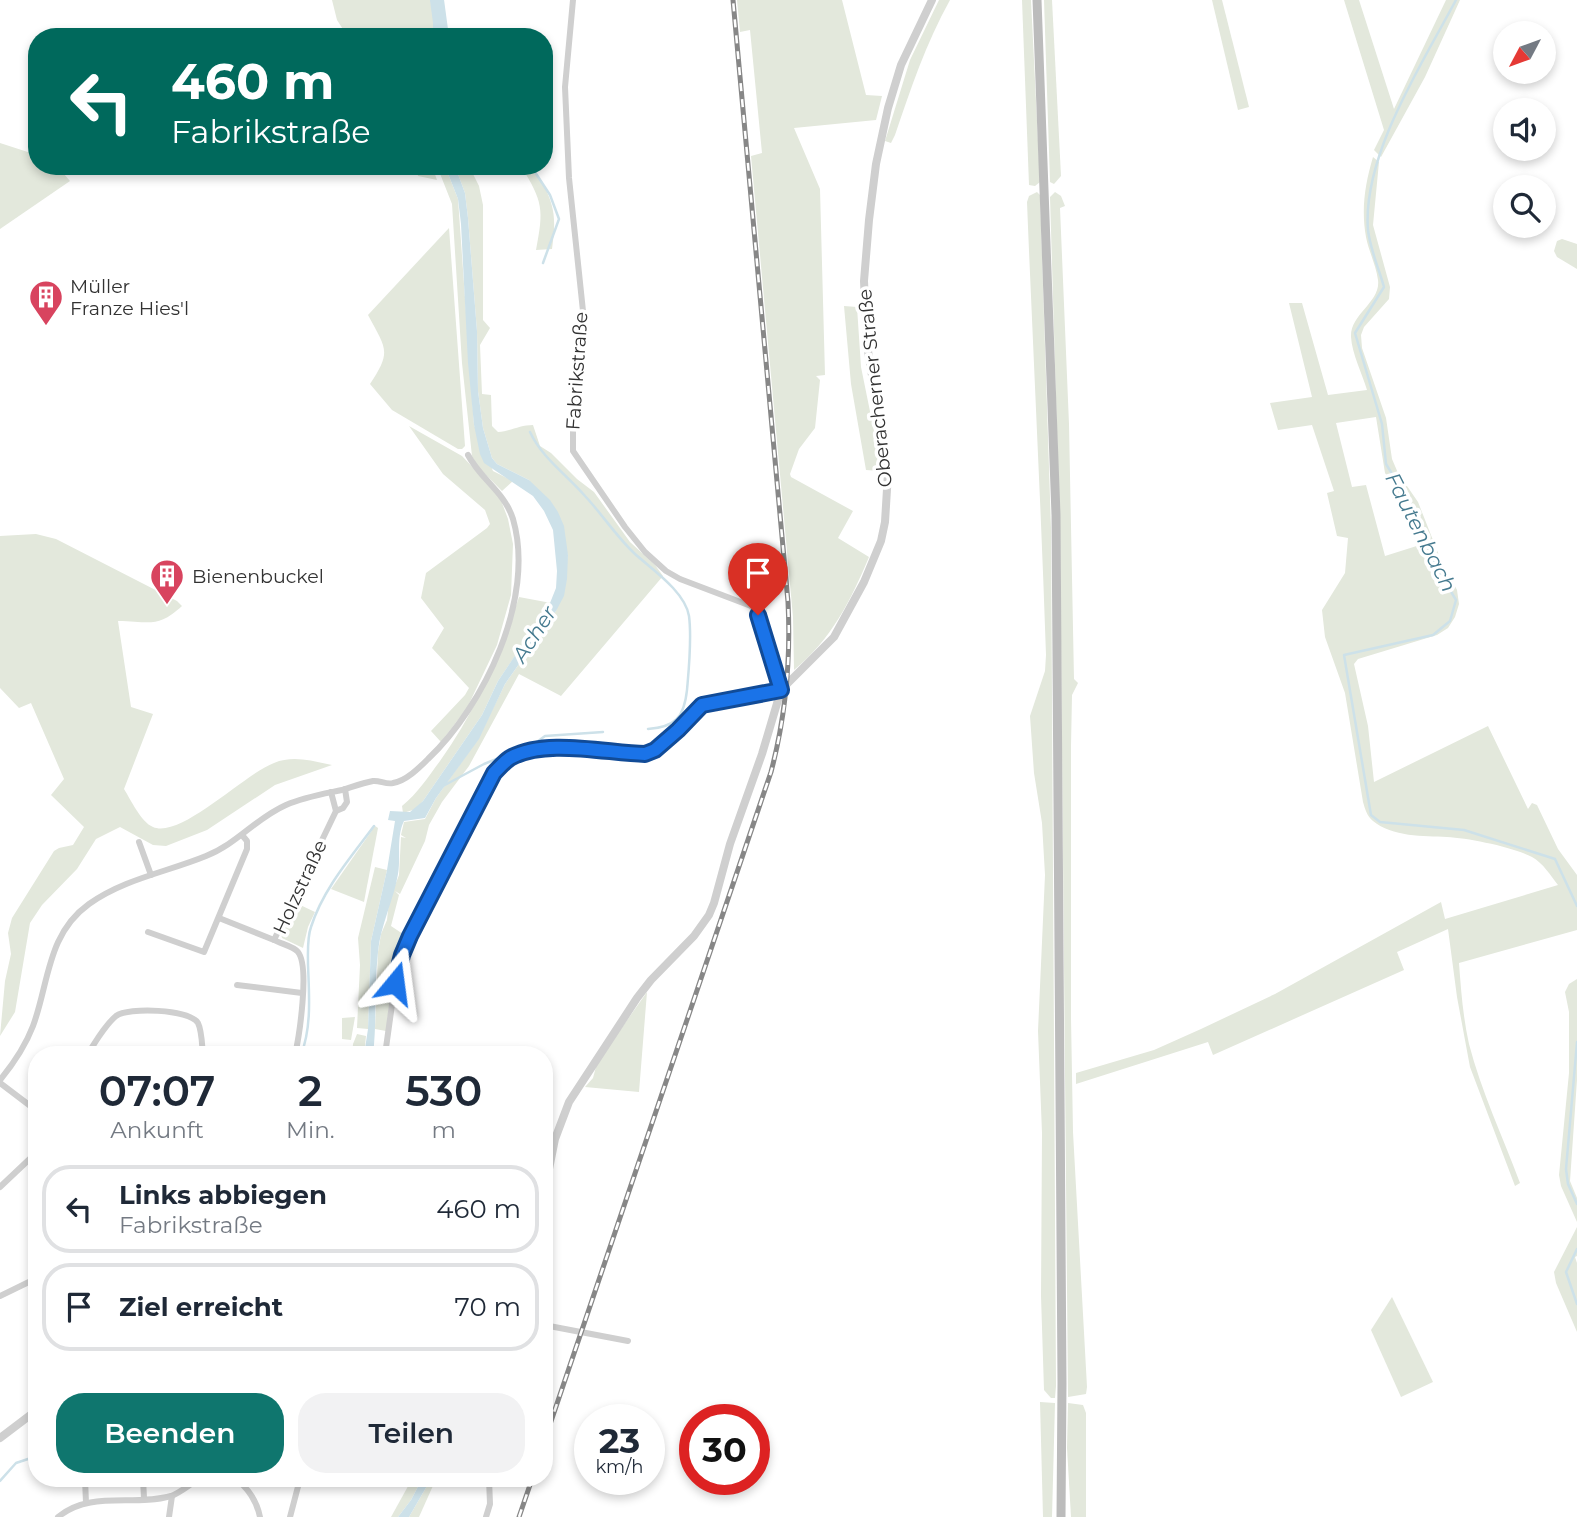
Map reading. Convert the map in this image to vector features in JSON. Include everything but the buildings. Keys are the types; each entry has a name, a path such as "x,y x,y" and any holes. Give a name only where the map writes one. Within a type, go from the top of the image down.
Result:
{"main road":[{"path":"1037,0 1056,515 1062,1369 1059,1517"}],"street":[{"name":"Fabrikstraße","path":"573,0 565,87 569,178 583,311 573,411 573,451 625,527 645,552 666,571 751,606 758,615 781,690"},
{"name":"Oberacherner Straße","path":"781,690 817,656 842,624 874,560 886,522 888,473 867,345 864,281 869,220 876,164 888,108 901,65 932,0"},
{"path":"28,1104 0,1081 17,1059 33,1026 50,962 62,931 90,903 119,887 226,847 261,817 301,798 375,781 393,784 415,771 445,743 468,713 501,644 515,598 517,571 516,537 512,518 502,495 473,465 468,455"},
{"path":"386,1046 395,983 402,955 494,773 509,759 530,750 565,748 645,754 655,750 702,705 781,690 730,845 714,903 694,936 637,998 569,1102 553,1149"},
{"name":"Holzstraße","path":"297,1046 301,1028 300,954 274,940 336,811 344,808 348,802 345,789"},
{"path":"331,792 336,811"},
{"path":"148,932 204,952 247,849 247,841 242,835"},
{"path":"139,842 151,875"},
{"path":"219,918 274,940"},
{"path":"237,985 302,993"},
{"path":"94,1046 116,1016 128,1010 180,1013 191,1017 199,1024 202,1046"},
{"path":"0,1187 28,1161"},
{"path":"0,1296 28,1282"},
{"path":"553,1327 628,1341"},
{"path":"0,1438 28,1417"},
{"path":"85,1487 86,1503"},
{"path":"143,1487 144,1498"},
{"path":"58,1517 68,1509 86,1503 172,1496 186,1487"},
{"path":"246,1487 255,1501 260,1517"},
{"path":"290,1517 298,1487"},
{"path":"486,1517 489,1487"},
{"path":"169,1517 172,1496"}],"shaded area":[{"path":"332,0 442,0 444,21 433,22 433,28 342,28 337,20"},
{"path":"737,0 842,0 866,95 882,96 876,120 794,128 820,189 825,375 816,376 820,380 815,428 799,449 790,474 853,511 838,538 869,557 839,618 819,646 794,670 793,617 751,156 762,153 750,30 740,32"},
{"path":"939,0 950,0 926,49 895,135 891,143 885,141 910,60"},
{"path":"1022,0 1031,0 1040,182 1035,186 1029,185"},
{"path":"1044,0 1052,0 1061,176 1054,184 1050,182"},
{"path":"1212,0 1222,0 1249,107 1238,110"},
{"path":"1344,0 1359,0 1394,109 1446,0 1460,0 1425,77 1381,157 1374,150 1384,130"},
{"path":"0,143 28,152 28,175 65,175 70,181 0,229"},
{"path":"1373,157 1379,162 1373,225 1390,287 1389,299 1364,327 1361,335 1362,348 1386,418 1392,459 1398,473 1418,502 1440,558 1457,590 1459,604 1448,628 1437,635 1358,659 1354,664 1368,726 1374,782 1488,726 1528,809 1532,803 1537,805 1558,849 1577,875 1577,930 1459,963 1469,1044 1486,1097 1520,1183 1515,1186 1470,1067 1448,929 1397,952 1404,970 1213,1055 1208,1042 1076,1084 1076,1073 1154,1050 1201,1029 1275,994 1441,902 1445,919 1558,885 1540,863 1524,853 1478,841 1408,835 1389,830 1371,819 1363,802 1345,693 1325,637 1322,610 1345,573 1348,538 1337,536 1327,493 1334,491 1312,425 1278,430 1270,403 1312,397 1289,303 1302,303 1328,395 1367,390 1351,337 1355,321 1371,302 1378,288 1364,216","holes":["1376,417 1385,473 1409,509 1423,544 1385,556 1366,485 1352,487 1336,423"]},
{"path":"435,175 437,180 418,176"},
{"path":"441,175 449,175 458,199 474,425 493,471 513,481 502,491 477,466 472,456 462,363 452,204"},
{"path":"458,175 474,175 483,205 483,320 490,328 480,345 482,394 491,395 492,426 498,432 533,425 540,446 594,492 630,542 663,576 561,696 519,674 469,766 442,802 429,825 425,841 400,894 395,891 399,895 391,926 406,936 395,961 386,1031 375,1029 378,952 389,901 399,875 401,837 406,838 401,835 404,822 425,819 436,798 478,739 505,684 556,611 568,555 529,480 497,464 492,458 483,428 478,391 477,331 465,193"},
{"path":"526,175 537,175 549,196 554,214 552,249 536,250 541,215 534,189"},
{"path":"1037,192 1040,195 1051,528 1055,1398 1051,1398 1044,1390 1041,1296 1042,1133 1038,1031 1045,875 1030,716 1045,671 1046,655 1027,202 1029,196"},
{"path":"1055,192 1061,196 1065,206 1060,208 1069,424 1074,679 1078,683 1072,695 1071,1018 1073,1132 1087,1387 1086,1394 1068,1397 1060,531 1050,197"},
{"path":"449,228 465,446 462,449 392,410 370,384 384,357 384,350 368,315"},
{"path":"1562,239 1577,244 1577,269 1557,257 1554,251 1557,241"},
{"path":"844,306 857,307 861,367 879,471 866,470 851,384"},
{"path":"409,426 462,456 499,495 513,544 511,595 497,645 467,708 441,742 431,731 469,688 432,648 444,628 421,598 426,573 490,524 485,510 443,474"},
{"path":"36,534 56,539 182,606 159,621 118,621 131,707 153,714 124,789 140,816 149,824 165,828 180,824 274,763 288,759 332,765 275,785 207,830 166,846 153,845 120,827 96,839 77,869 42,905 30,923 15,1012 0,1036 5,981 11,954 8,933 12,918 54,851 73,845 84,827 51,795 64,779 31,703 19,708 0,688 0,536"},
{"path":"519,597 551,603 498,681 482,715 423,801 416,809 403,813 402,806 440,761 476,702 504,640"},
{"path":"375,826 378,828 364,902 331,889"},
{"path":"375,867 387,870 371,941 368,1029 357,1028 360,965 358,938"},
{"path":"296,903 315,912 303,948 282,938 281,934"},
{"path":"1577,979 1577,1080 1570,1181 1577,1198 1577,1222 1559,1175 1569,1073 1569,1012 1565,992 1569,984"},
{"path":"647,992 639,1092 585,1087 593,1078 597,1063"},
{"path":"355,1017 351,1040 342,1039 342,1018"},
{"path":"357,1034 366,1036 365,1046 353,1044"},
{"path":"1577,1227 1575,1257 1577,1332 1554,1272"},
{"path":"1392,1297 1433,1382 1401,1397 1371,1330"},
{"path":"1040,1402 1055,1403 1052,1517 1043,1517"},
{"path":"1068,1403 1083,1405 1086,1413 1086,1517 1071,1517 1067,1448"},
{"path":"408,1487 418,1487 398,1517 391,1517"},
{"path":"426,1487 432,1487 419,1517 409,1517"}],"water":[{"path":"444,21 446,28 433,28 433,22"},
{"path":"449,175 458,175 465,193 477,331 478,391 483,428 492,458 497,464 529,480 550,500 558,512 564,526 568,555 567,579 564,596 556,611 505,684 479,739 436,798 425,818 404,821 400,834 398,874 378,952 374,1046 365,1046 371,941 395,821 388,820 390,811 410,812 423,801 482,715 498,681 550,603 556,588 553,530 544,511 533,496 484,463 480,454 474,425 468,363 458,199"},
{"path":"418,1487 426,1487 409,1517 398,1517"}],"waterway":[{"name":"Acher","path":"437,0 441,28"},
{"name":"Fautenbach","path":"1456,0 1397,111 1374,172 1368,230 1384,287 1355,333 1382,424 1386,464 1415,511 1435,565 1456,600 1450,621 1433,635 1344,655 1371,815 1380,822 1464,830 1555,859 1577,906"},
{"path":"537,175 550,195 559,219 543,263"},
{"path":"530,432 548,458 578,488 627,546 674,589 686,607 690,643 683,708 671,723 648,729"},
{"path":"443,786 484,764 534,744 545,736 603,732"},
{"path":"303,1046 308,1022 308,945 311,927 330,887 374,826"},
{"name":"Fautenbach","path":"1577,1042 1566,1169 1568,1184 1577,1204"},
{"name":"Fautenbach","path":"1577,1249 1566,1272 1577,1304"},
{"path":"0,1481 16,1463 28,1459"}],"railway":[{"path":"553,1415 771,772 784,709 789,645 788,602 733,0"},
{"path":"519,1517 529,1487"}],"place":[{"name":"Müller Franze Hies'l","path":"46,327"},
{"name":"Bienenbuckel","path":"167,606"}],"route":[{"path":"395,983 410,936 494,773 509,759 530,750 565,748 645,754 655,750 678,730 697,707 781,690 758,615"}]}
